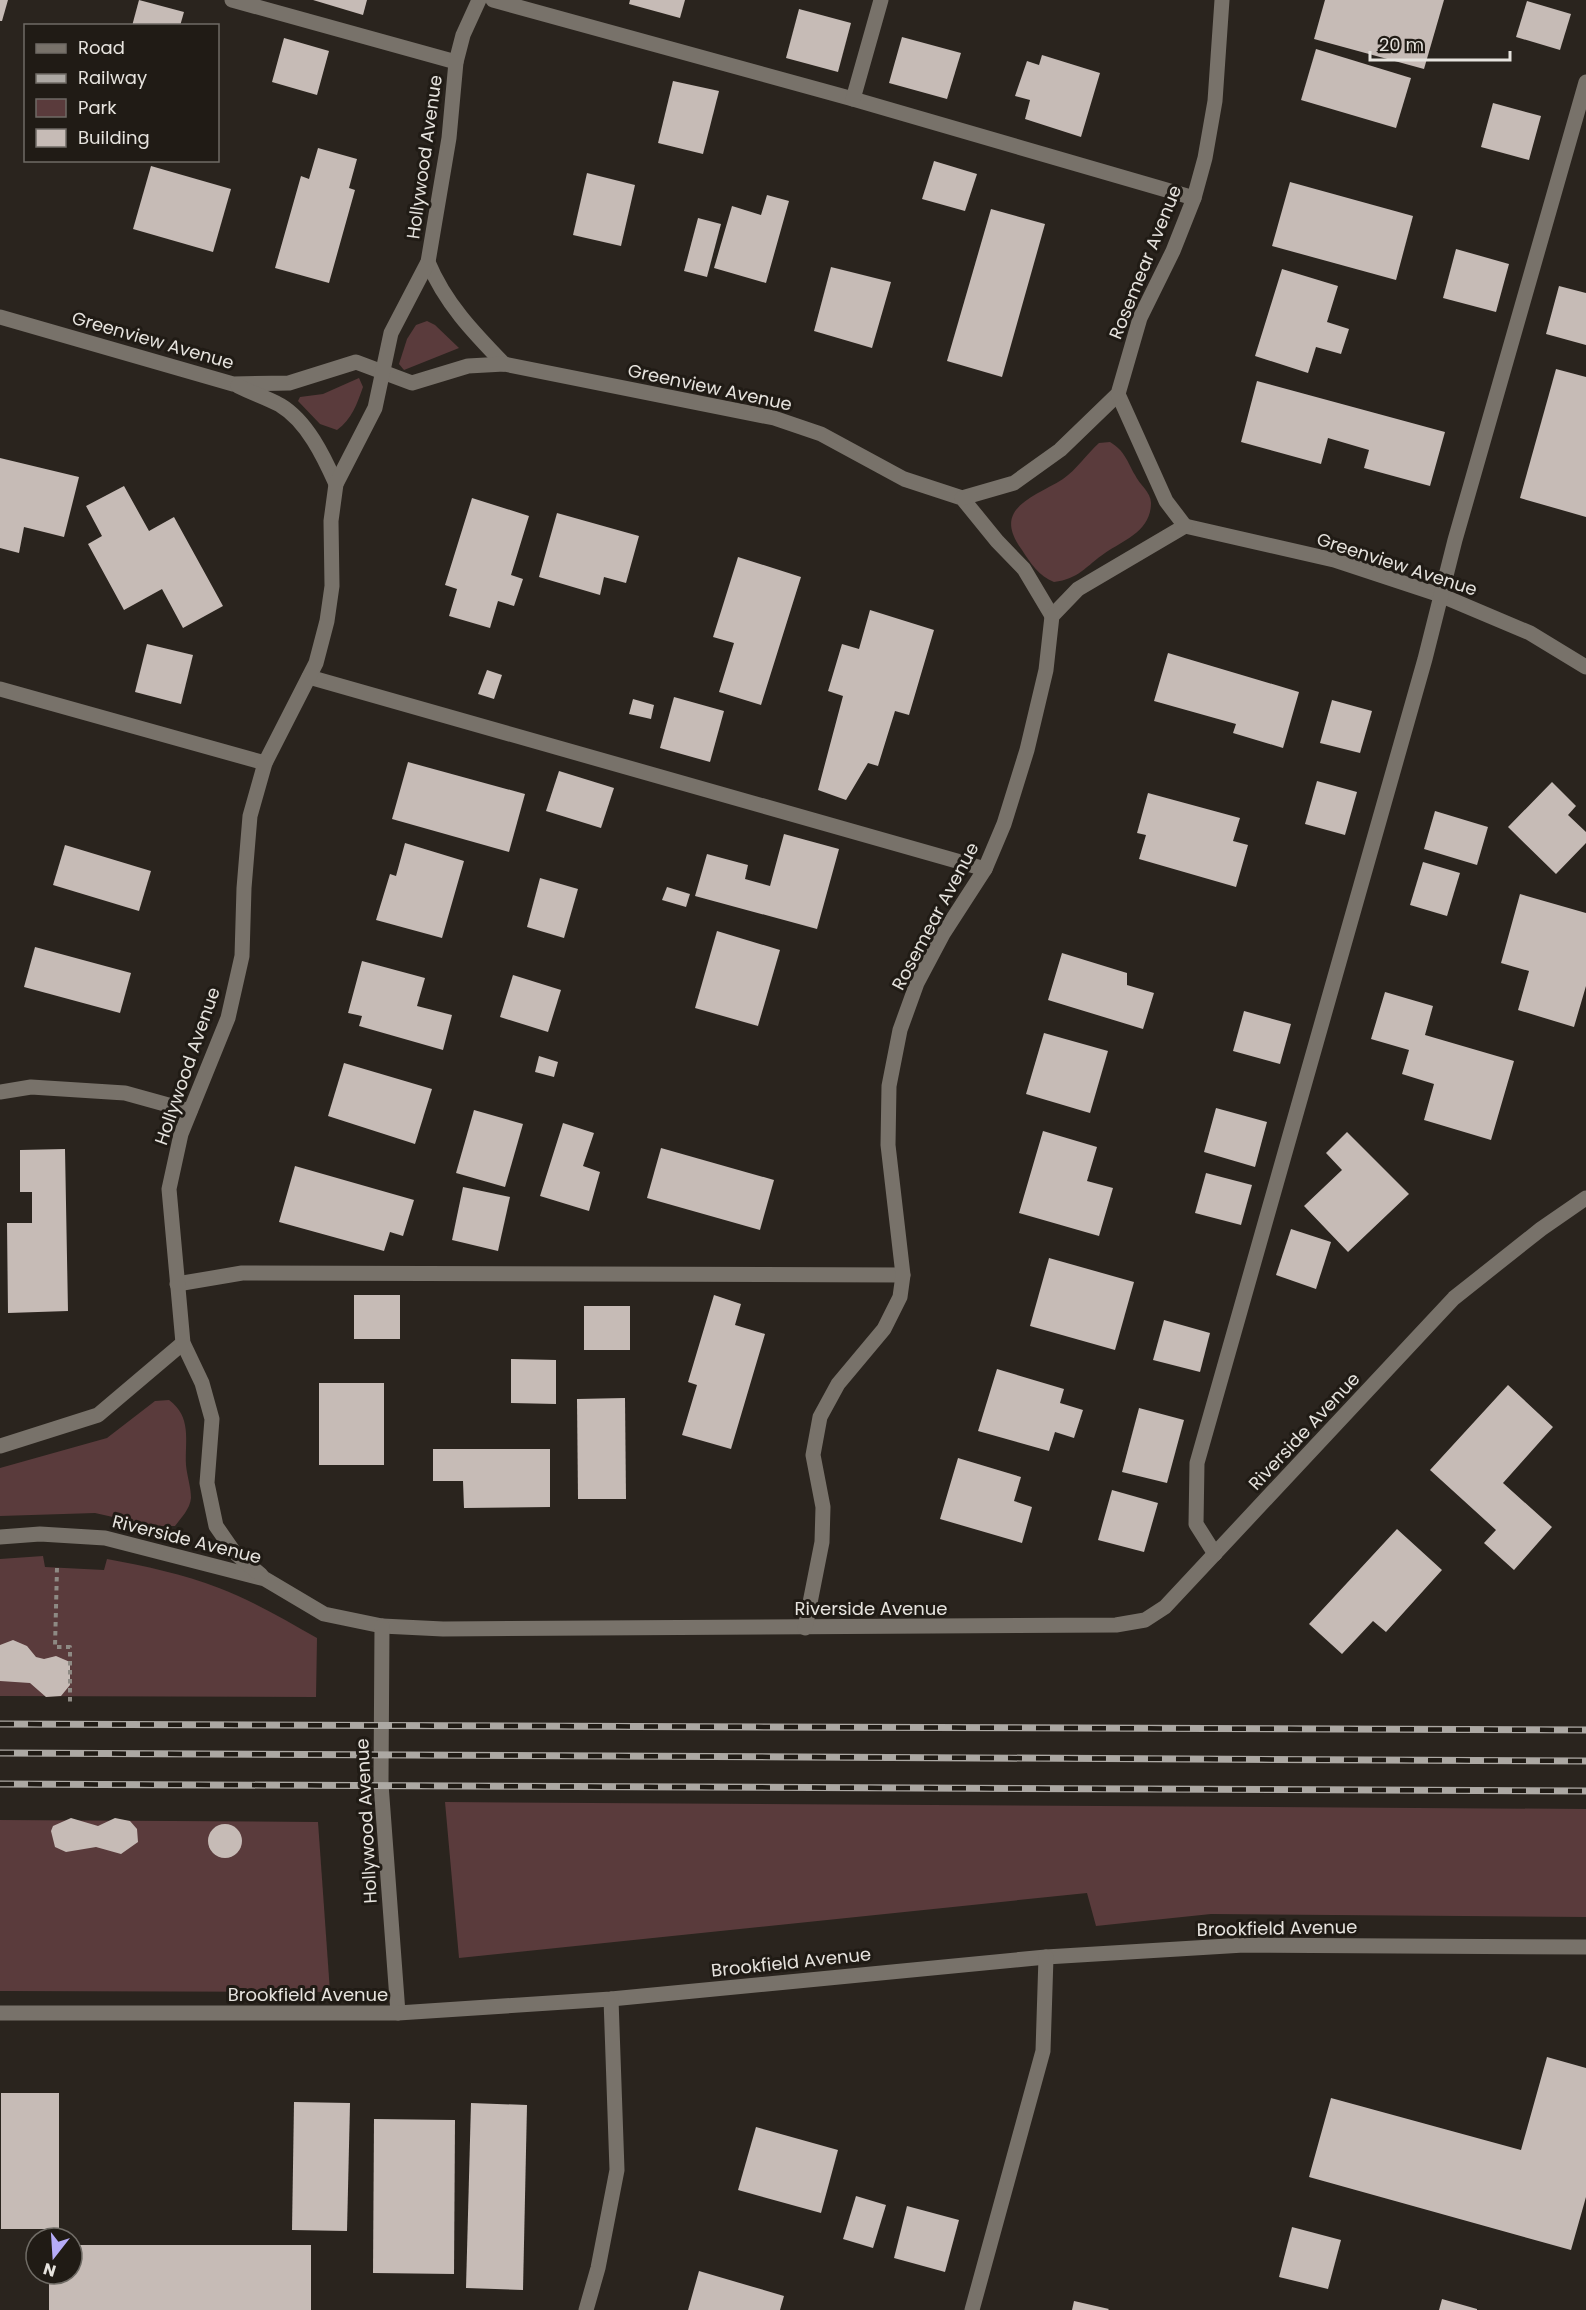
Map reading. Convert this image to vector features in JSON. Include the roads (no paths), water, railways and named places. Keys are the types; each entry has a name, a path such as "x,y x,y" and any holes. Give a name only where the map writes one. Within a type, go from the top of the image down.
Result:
{"street":[{"path":"232,0 456,62"},
{"name":"Hollywood Avenue","path":"265,1579 234,1552 216,1526 207,1483 212,1419 202,1383 183,1343 169,1189 181,1134 228,1018 242,957 244,888 250,816 265,763 316,663 327,621 332,586 332,521 336,484 375,408 391,333 428,262 447,149 456,62 463,34 479,0"},
{"path":"493,0 853,99 1194,198"},
{"path":"853,99 881,0"},
{"name":"Rosemear Avenue","path":"962,498 1014,483 1060,450 1118,394 1140,318 1173,251 1194,198 1205,158 1215,101 1222,0"},
{"path":"1215,1554 1196,1524 1197,1463 1586,82"},
{"path":"428,262 438,286 458,316 504,364"},
{"name":"Greenview Avenue","path":"0,317 233,384 289,383 356,362 381,374 412,383 468,366 504,364 774,418 821,434 904,479 962,498"},
{"name":"Hollywood Avenue","path":"233,384 282,406 298,420 323,454 336,484"},
{"path":"962,498 1023,569 1052,616 1078,589 1185,526 1166,501 1118,394"},
{"name":"Greenview Avenue","path":"1185,526 1334,560 1440,595 1530,633 1586,667"},
{"name":"Rosemear Avenue","path":"805,1628 822,1542 823,1507 813,1455 820,1416 838,1384 884,1329 900,1297 903,1275 888,1145 889,1086 900,1030 917,983 943,934 985,869 1027,750 1046,670 1052,616"},
{"path":"309,677 985,869"},
{"path":"0,689 265,763"},
{"path":"0,1092 31,1087 125,1093 190,1111"},
{"name":"Riverside Avenue","path":"0,1537 40,1534 105,1538 265,1579 324,1614 382,1626 442,1629 805,1628 1116,1625 1145,1620 1165,1608 1454,1298 1541,1229 1586,1198"},
{"path":"177,1284 242,1273 903,1275"},
{"path":"0,1446 98,1415 183,1343"},
{"name":"Hollywood Avenue","path":"382,1626 381,1784 398,2013"},
{"name":"Brookfield Avenue","path":"0,2013 398,2013 611,1999 1046,1957 1244,1945 1586,1947"},
{"path":"972,2310 1043,2051 1046,1957"},
{"path":"586,2310 598,2268 617,2170 611,1999"}],"railway":[{"path":"0,1724 1586,1730"},
{"path":"0,1753 1586,1761"},
{"path":"0,1784 1586,1791"}]}
